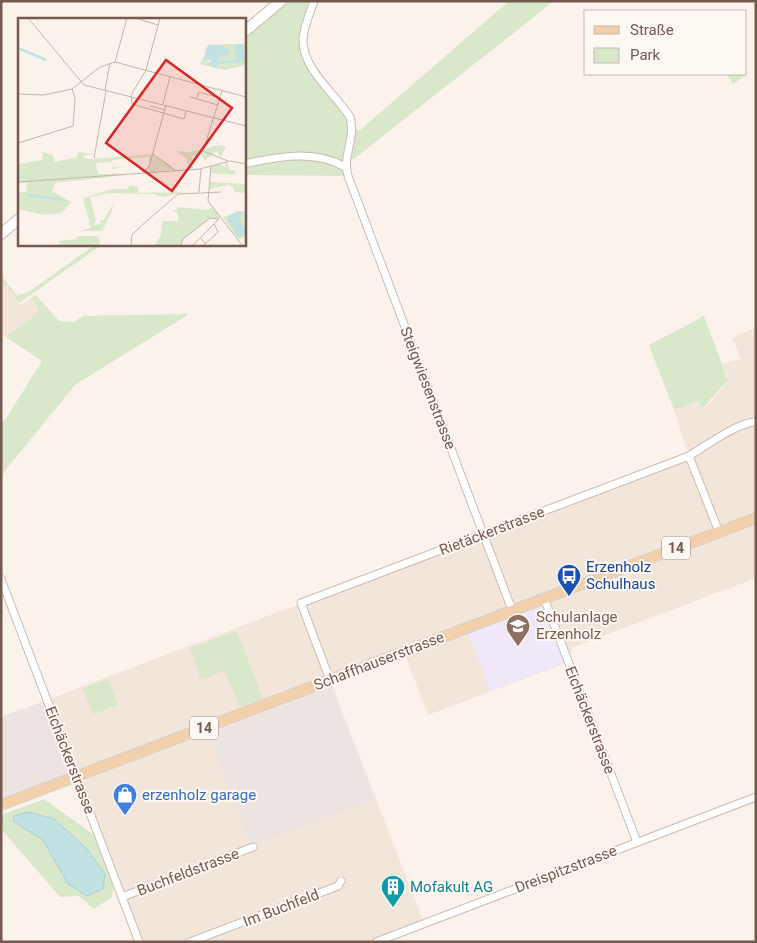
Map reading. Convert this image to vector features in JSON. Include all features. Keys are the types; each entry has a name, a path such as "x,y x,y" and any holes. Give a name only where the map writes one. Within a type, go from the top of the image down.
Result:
{"main road":[{"name":"Schaffhauserstrasse","path":"1,805 756,518"}],"street":[{"path":"245,31 281,1"},
{"path":"245,164 281,156 316,157 335,161 345,167 352,138 353,127 350,117 310,65 304,51 303,38 314,1"},
{"name":"Steigwiesenstrasse","path":"345,167 512,610"},
{"path":"1,234 18,220"},
{"name":"Rietäckerstrasse","path":"330,680 301,603 689,456 737,427 749,422 756,422"},
{"path":"689,456 719,532"},
{"name":"Eichäckerstrasse","path":"1,579 139,942"},
{"name":"Eichäckerstrasse","path":"544,598 637,842"},
{"name":"Dreispitzstrasse","path":"376,942 756,797"},
{"name":"Buchfeldstrasse","path":"122,897 253,847"},
{"name":"Im Buchfeld","path":"190,942 338,886 341,881"}],"shaded area":[{"path":"5,284 20,305 31,299 39,312 7,336 1,335 1,287"},
{"path":"756,327 756,578 574,647 566,663 428,715 404,652 330,680 424,923 376,942 139,942 47,700 689,456 674,410 698,401 702,409 709,404 729,380 722,363 741,359 732,338"},
{"name":"Schulanlage Erzenholz","path":"547,605 568,661 490,691 468,632"},
{"path":"331,688 374,799 251,846 209,735"},
{"path":"47,700 77,776 1,805 1,717"}],"green space":[{"path":"281,1 314,1 305,30 306,52 317,74 340,105 353,127 360,130 509,1 554,1 345,166 348,176 245,175 245,31"},
{"path":"727,75 746,75 733,84"},
{"path":"95,245 102,245 19,303 6,285 1,287 1,275 17,296 30,291"},
{"path":"36,295 59,321 74,322 83,316 189,314 75,385 4,472 1,480 1,422 5,420 42,361 6,337 39,312 31,298"},
{"path":"704,316 728,380 702,409 698,401 674,410 649,345"},
{"path":"237,631 263,699 240,707 224,671 201,680 190,648"},
{"path":"109,679 118,705 93,714 83,688"},
{"path":"44,799 93,834 114,886 112,897 94,909 79,896 60,897 1,829 1,815","holes":["43,840 87,896 55,860"]}],"water":[{"path":"28,812 54,819 87,849 105,874 103,889 87,896 68,884 43,840 13,821 14,816"}],"place":[{"name":"Erzenholz Schulhaus","path":"569,597"},
{"name":"Schulanlage Erzenholz","path":"518,647"},
{"name":"erzenholz garage","path":"125,816"},
{"name":"Mofakult AG","path":"393,908"}]}
